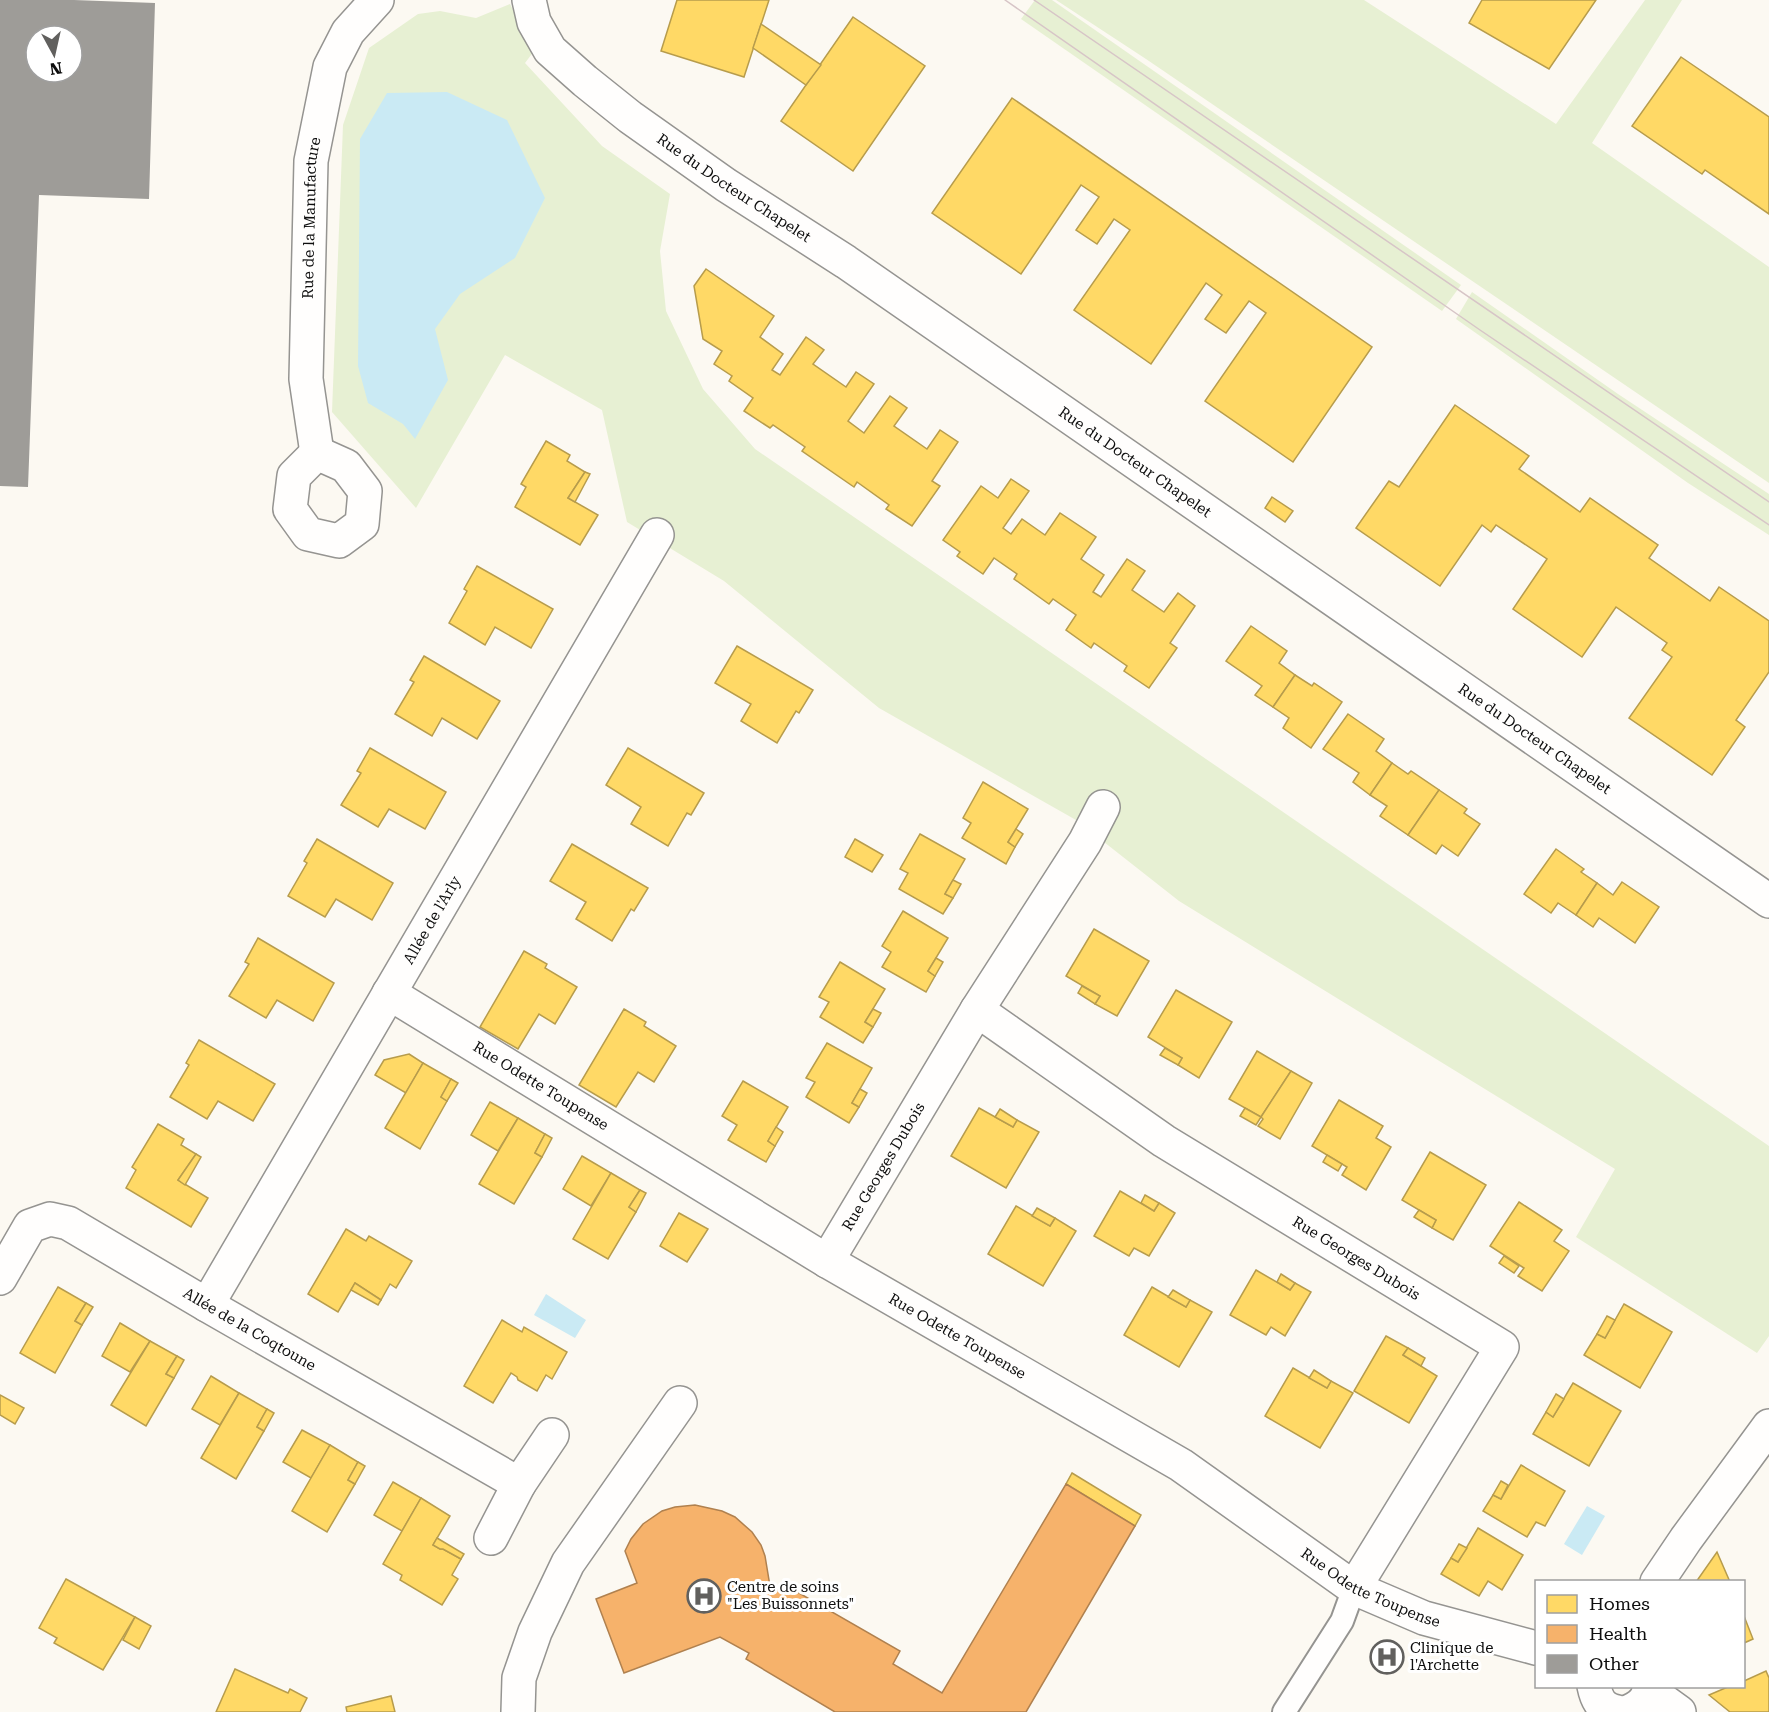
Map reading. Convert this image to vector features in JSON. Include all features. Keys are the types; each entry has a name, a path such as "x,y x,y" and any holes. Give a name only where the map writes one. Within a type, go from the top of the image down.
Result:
{"street":[{"name":"Rue de la Manufacture","path":"316,453 306,379 311,161 330,67 348,32 377,0"},
{"name":"Rue du Docteur Chapelet","path":"529,0 534,22 550,50 630,117 726,185 846,262 1769,902"},
{"name":"Allée de l'Arly","path":"207,1305 657,535"},
{"name":"Rue Georges Dubois","path":"827,1261 977,1010 1085,842 1103,807"},
{"name":"Rue Odette Toupense","path":"389,993 827,1261 1181,1465 1354,1588 1424,1618 1535,1648"},
{"name":"Rue Georges Dubois","path":"977,1010 1164,1141 1502,1347 1354,1588"},
{"name":"Allée de la Coqtoune","path":"0,1278 30,1226 50,1219 68,1223 519,1484"},
{"path":"518,1712 519,1678 535,1632 568,1563 680,1403"},
{"path":"1658,1580 1769,1426"},
{"path":"491,1538 519,1484 552,1435"},
{"path":"1594,1688 1596,1698 1608,1710 1617,1712"},
{"path":"1643,1696 1678,1712"}],"lane":[{"path":"1284,1712 1342,1621 1354,1588"}],"green space":[{"path":"1035,0 1052,0 1461,285 1442,311 1021,19"},
{"path":"1056,0 1364,0 1556,124 1645,0 1682,0 1592,143 1769,267 1769,483 1146,59"},
{"path":"510,4 534,51 525,63 602,146 670,194 660,251 666,311 703,389 755,449 1769,1146 1769,1336 1757,1353 1576,1237 1615,1169 1179,901 1076,820 879,708 724,581 627,522 602,410 505,355 416,508 332,412 343,125 369,48 418,14 440,11 476,18"},
{"path":"1472,292 1618,394 1769,494 1769,535 1688,483 1456,319"}],"water":[{"path":"447,92 507,120 545,198 515,258 460,294 435,329 448,380 415,439 403,424 368,403 358,366 360,139 387,93"},
{"path":"546,1294 586,1320 575,1338 534,1315"},
{"path":"1587,1506 1605,1516 1582,1555 1564,1544"}],"building: Homes":[{"path":"677,0 769,0 744,77 661,51"},
{"path":"1482,0 1596,0 1549,69 1469,23"},
{"path":"853,17 925,66 853,171 781,121"},
{"path":"761,24 821,65 806,85 753,48"},
{"path":"1681,57 1769,117 1769,214 1705,170 1702,174 1632,126"},
{"path":"1012,98 1372,347 1293,462 1205,401 1266,313 1249,301 1226,333 1205,319 1222,295 1206,283 1151,364 1074,310 1130,230 1114,219 1097,244 1076,230 1099,197 1081,185 1021,274 932,213"},
{"path":"706,269 774,316 760,337 783,354 772,370 780,375 806,337 824,350 813,364 846,387 856,372 874,384 848,421 864,433 890,396 907,408 894,426 927,449 940,430 958,442 932,481 940,486 912,526 886,509 889,505 857,482 854,487 802,451 805,447 773,425 770,428 744,411 753,398 729,381 732,376 714,364 722,351 703,339 694,286"},
{"path":"1455,405 1529,456 1519,469 1580,512 1590,498 1658,545 1649,558 1710,601 1719,587 1769,621 1769,672 1736,720 1745,727 1712,775 1629,718 1672,657 1662,650 1667,643 1616,607 1582,657 1513,609 1547,559 1496,525 1491,532 1482,525 1440,586 1356,528 1389,481 1399,487"},
{"path":"546,441 570,455 567,461 585,472 568,498 598,515 580,545 515,507 526,487 521,484"},
{"path":"585,472 590,474 575,502 568,498"},
{"path":"1011,479 1029,491 1003,528 1011,534 1022,519 1045,535 1060,513 1096,537 1081,559 1104,575 1093,592 1101,597 1127,559 1145,571 1132,590 1164,612 1178,593 1195,606 1170,643 1177,648 1149,688 1124,671 1127,666 1094,643 1091,648 1066,630 1076,615 1053,599 1049,604 1014,579 1017,574 994,558 983,574 957,556 960,552 943,540 981,486 998,498"},
{"path":"1272,497 1293,511 1285,522 1265,508"},
{"path":"477,566 553,609 531,648 495,627 485,645 449,623 467,591 464,589"},
{"path":"1251,626 1287,651 1279,663 1295,675 1273,707 1255,695 1262,686 1226,661"},
{"path":"737,646 813,690 799,713 796,711 777,743 741,721 751,704 715,683"},
{"path":"424,656 500,701 477,739 442,718 432,736 395,714 414,682 410,680"},
{"path":"1295,675 1312,686 1314,683 1342,702 1311,748 1283,728 1289,718 1273,707"},
{"path":"1348,714 1384,739 1376,751 1392,763 1370,795 1353,782 1359,773 1323,749"},
{"path":"370,748 446,792 425,829 389,809 378,827 341,805 361,773 357,771"},
{"path":"628,748 704,793 691,815 687,813 668,846 631,824 641,807 606,785"},
{"path":"1392,763 1408,774 1411,771 1439,790 1408,835 1380,816 1387,806 1370,795"},
{"path":"983,782 1028,809 1008,842 1015,847 1006,864 962,838 971,823 963,818"},
{"path":"1439,790 1467,809 1464,813 1480,824 1458,856 1442,845 1436,854 1408,835"},
{"path":"1016,829 1023,834 1015,847 1008,842"},
{"path":"920,834 965,859 945,894 953,898 943,914 899,889 908,873 900,869"},
{"path":"317,839 393,883 372,920 336,899 325,917 288,896 307,863 304,861"},
{"path":"855,839 883,855 872,872 845,857"},
{"path":"572,844 648,888 634,911 631,909 612,941 576,919 586,902 550,881"},
{"path":"1556,849 1584,869 1581,872 1597,883 1576,915 1558,903 1551,913 1524,894"},
{"path":"953,880 961,884 953,898 945,894"},
{"path":"1622,882 1659,907 1635,943 1599,918 1593,927 1576,915 1597,883 1613,895"},
{"path":"903,911 948,938 928,971 935,976 926,992 882,967 891,952 882,946"},
{"path":"1094,929 1149,961 1117,1016 1095,1004 1100,996 1066,976"},
{"path":"258,938 334,983 313,1021 277,1000 266,1018 229,996 249,964 245,962"},
{"path":"524,951 547,964 545,968 577,987 555,1024 539,1014 518,1049 480,1027"},
{"path":"936,958 943,962 935,976 928,971"},
{"path":"840,962 885,989 865,1022 873,1027 863,1043 820,1017 829,1002 819,997"},
{"path":"1082,986 1100,996 1095,1004 1078,993"},
{"path":"1176,990 1232,1022 1199,1078 1178,1065 1182,1058 1148,1037"},
{"path":"624,1009 646,1022 644,1026 676,1046 654,1082 638,1072 616,1107 579,1085"},
{"path":"873,1009 881,1013 873,1027 865,1022"},
{"path":"199,1040 275,1084 253,1121 218,1101 207,1119 170,1097 189,1065 186,1063"},
{"path":"827,1043 872,1068 852,1103 859,1107 849,1123 806,1097 815,1082 806,1078"},
{"path":"1165,1048 1182,1058 1178,1065 1160,1055"},
{"path":"1257,1051 1291,1071 1261,1117 1229,1099"},
{"path":"409,1054 423,1063 406,1093 375,1075 384,1060"},
{"path":"423,1063 451,1079 441,1097 447,1101 420,1149 385,1128"},
{"path":"1291,1071 1312,1083 1280,1139 1258,1126 1263,1119 1261,1117"},
{"path":"451,1079 458,1083 447,1101 441,1097"},
{"path":"743,1081 788,1107 768,1141 775,1146 766,1162 728,1140 737,1125 722,1116"},
{"path":"860,1089 867,1093 859,1107 852,1103"},
{"path":"1339,1100 1383,1126 1376,1138 1391,1147 1366,1190 1342,1175 1347,1167 1312,1146"},
{"path":"490,1102 518,1118 498,1151 471,1135"},
{"path":"979,1108 1013,1127 1017,1120 1039,1132 1006,1188 951,1156"},
{"path":"1245,1108 1261,1117 1256,1125 1240,1116"},
{"path":"1000,1109 1017,1120 1013,1127 995,1117"},
{"path":"518,1118 545,1134 535,1153 542,1157 514,1204 479,1184"},
{"path":"158,1124 184,1139 181,1145 196,1154 178,1180 208,1198 191,1227 126,1188 136,1170 132,1167"},
{"path":"776,1127 783,1132 775,1146 768,1141"},
{"path":"545,1134 552,1138 542,1157 535,1153"},
{"path":"1430,1152 1486,1185 1453,1240 1432,1228 1436,1220 1402,1200"},
{"path":"196,1154 201,1157 185,1185 178,1180"},
{"path":"1327,1155 1342,1164 1338,1171 1323,1162"},
{"path":"582,1156 611,1173 591,1206 563,1189"},
{"path":"611,1173 640,1190 629,1207 636,1212 608,1259 573,1239"},
{"path":"640,1190 646,1193 636,1212 629,1207"},
{"path":"1120,1191 1154,1211 1159,1203 1175,1213 1149,1256 1134,1248 1129,1256 1094,1236"},
{"path":"1145,1195 1159,1203 1154,1211 1141,1203"},
{"path":"1519,1202 1562,1230 1554,1241 1569,1251 1542,1291 1518,1276 1524,1268 1490,1246"},
{"path":"1016,1206 1050,1226 1055,1218 1076,1231 1043,1286 988,1254"},
{"path":"1037,1208 1055,1218 1050,1226 1032,1216"},
{"path":"1419,1210 1436,1220 1432,1228 1414,1217"},
{"path":"679,1213 708,1229 687,1262 660,1246"},
{"path":"346,1229 366,1241 369,1236 412,1261 396,1288 390,1284 381,1300 355,1283 338,1312 308,1294"},
{"path":"1504,1256 1519,1266 1514,1273 1499,1263"},
{"path":"1256,1270 1290,1290 1295,1283 1311,1292 1285,1336 1271,1327 1266,1335 1230,1315"},
{"path":"1281,1274 1295,1283 1290,1290 1277,1282"},
{"path":"355,1283 381,1300 378,1305 351,1290"},
{"path":"58,1287 86,1303 75,1321 82,1325 55,1373 20,1353"},
{"path":"1152,1287 1186,1307 1190,1300 1212,1312 1179,1367 1124,1335"},
{"path":"1173,1290 1190,1300 1186,1307 1168,1297"},
{"path":"86,1303 93,1307 82,1325 75,1321"},
{"path":"1624,1304 1672,1332 1640,1388 1584,1355 1597,1334 1605,1338"},
{"path":"1607,1316 1615,1320 1605,1338 1597,1334"},
{"path":"502,1320 522,1332 524,1327 567,1352 552,1379 546,1375 537,1391 511,1373 493,1403 464,1386"},
{"path":"120,1323 150,1341 130,1372 102,1356"},
{"path":"1386,1336 1408,1348 1403,1355 1437,1376 1409,1423 1354,1391"},
{"path":"150,1341 177,1356 166,1374 174,1378 146,1426 111,1405"},
{"path":"1408,1348 1425,1358 1421,1366 1403,1355"},
{"path":"177,1356 184,1360 174,1378 166,1374"},
{"path":"1293,1368 1327,1388 1331,1381 1353,1393 1320,1448 1265,1416"},
{"path":"1314,1370 1331,1381 1327,1388 1309,1378"},
{"path":"211,1376 239,1393 220,1425 192,1409"},
{"path":"1573,1383 1621,1411 1589,1466 1533,1434 1546,1412 1553,1417"},
{"path":"239,1393 267,1409 257,1427 264,1431 236,1479 201,1458"},
{"path":"1556,1394 1564,1399 1553,1417 1546,1412"},
{"path":"0,1395 24,1408 15,1424 0,1415"},
{"path":"267,1409 274,1413 264,1431 257,1427"},
{"path":"302,1430 330,1445 311,1478 283,1462"},
{"path":"330,1445 358,1462 348,1480 355,1484 327,1532 292,1511"},
{"path":"358,1462 365,1466 355,1484 348,1480"},
{"path":"1521,1465 1565,1491 1545,1526 1536,1522 1527,1537 1483,1511 1493,1495 1501,1499"},
{"path":"1072,1473 1141,1515 1135,1526 1066,1484"},
{"path":"1501,1481 1508,1485 1501,1499 1493,1495"},
{"path":"393,1482 421,1498 402,1531 374,1515"},
{"path":"421,1498 450,1516 433,1545 461,1559 452,1575 458,1579 442,1605 400,1580 402,1575 383,1564"},
{"path":"1478,1528 1523,1555 1502,1590 1488,1581 1479,1596 1441,1574 1451,1558 1458,1562"},
{"path":"437,1538 464,1554 461,1559 433,1545"},
{"path":"1459,1544 1467,1548 1458,1562 1451,1558"},
{"path":"1717,1552 1729,1580 1697,1580"},
{"path":"66,1579 135,1617 103,1670 54,1643 57,1638 39,1628"},
{"path":"135,1617 151,1626 139,1649 123,1640"},
{"path":"1745,1619 1753,1639 1745,1643"},
{"path":"235,1669 288,1693 290,1689 307,1698 300,1712 216,1712"},
{"path":"1766,1671 1769,1678 1769,1712 1730,1712 1709,1695 1725,1688 1745,1688 1745,1681"},
{"path":"391,1696 395,1712 347,1712 346,1707"}],"building: Health":[{"name":"Centre de soins \"Les Buissonnets\"","path":"1066,1484 1135,1526 1026,1712 835,1712 746,1659 749,1653 720,1637 624,1673 596,1599 637,1583 625,1551 643,1524 662,1511 675,1507 695,1505 722,1511 735,1517 752,1532 761,1545 770,1586 784,1593 787,1586 900,1651 893,1664 942,1693"}],"building: Other":[{"path":"0,0 155,3 149,199 39,195 28,487 0,486"}],"tram line":[{"path":"1005,0 1480,330 1769,525"},
{"path":"1034,0 1769,502"}],"place":[{"name":"Centre de soins \"Les Buissonnets\"","path":"704,1596"},
{"name":"Clinique de l'Archette","path":"1387,1657"}]}
